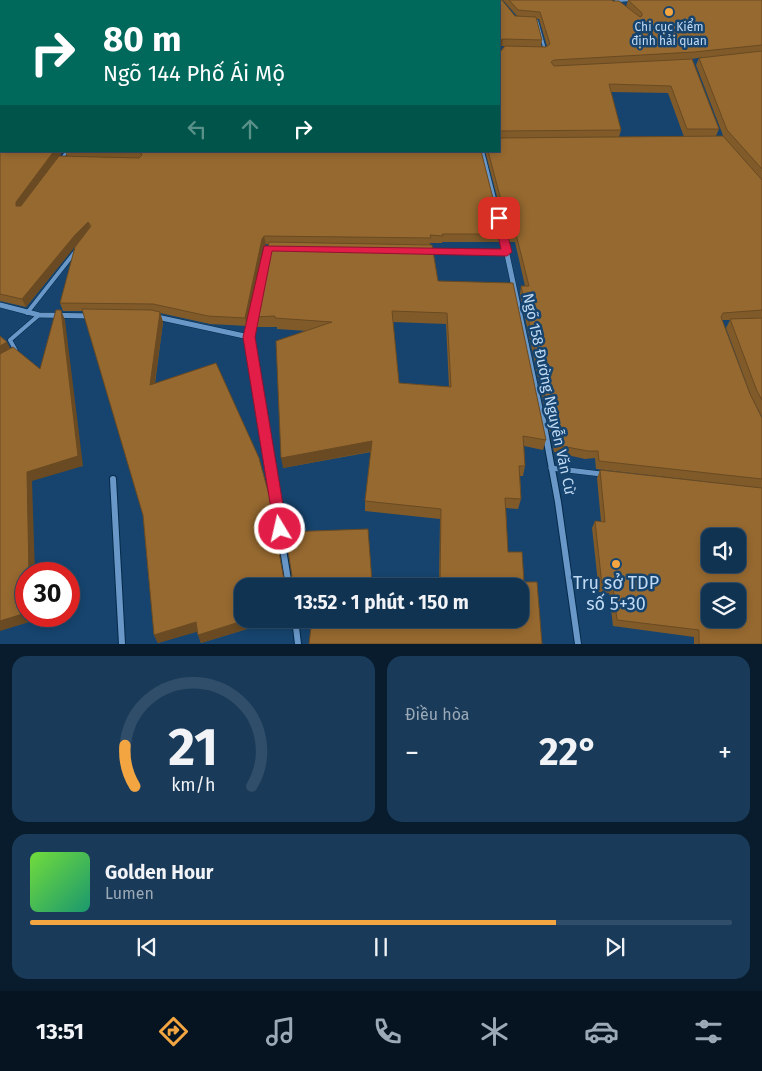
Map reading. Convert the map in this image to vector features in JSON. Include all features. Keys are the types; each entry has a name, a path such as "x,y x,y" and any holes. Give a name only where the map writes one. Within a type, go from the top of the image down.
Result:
{"street":[{"path":"536,50 545,50"},
{"name":"Ngõ 158 Đường Nguyễn Văn Cừ","path":"482,152 507,252 547,440 558,502 578,644"},
{"path":"277,248 267,248 249,337 289,578"},
{"path":"417,251 507,252"},
{"path":"0,305 39,315 97,316"},
{"path":"155,316 249,337"},
{"path":"113,479 122,644"},
{"path":"296,628 297,643"}],"lane":[{"path":"615,1 628,0"},
{"path":"615,1 621,6"},
{"path":"530,21 537,21 545,50"},
{"path":"56,166 66,152"},
{"path":"61,160 70,160"},
{"path":"27,313 80,247"},
{"path":"17,353 10,340 39,315"},
{"path":"551,468 609,475"}],"building":[{"path":"500,0 515,16 536,17 542,40 500,40"},
{"path":"509,0 619,1 640,17 642,13 628,0 762,0 762,45 694,52 554,60 551,62 554,66 692,59 719,129 687,129 671,86 609,84 621,130 500,131 500,52 505,46 546,47 550,44 540,12 518,10"},
{"path":"762,51 762,169 727,130 699,58"},
{"path":"723,136 762,180 762,310 723,313 721,317 750,394 762,418 762,479 599,461 598,451 556,445 521,286 529,286 516,234 510,234 488,152 500,152 500,138"},
{"path":"0,152 53,152 16,202 16,206 21,206 59,156 139,158 142,155 140,152 481,152 502,234 442,234 443,236 430,235 431,238 264,236 245,318 208,316 153,304 60,303 75,247 91,226 88,222 22,299 0,294"},
{"path":"269,242 432,245 438,281 513,283 546,440 523,436 525,466 519,466 521,499 505,498 508,552 522,552 524,578 440,578 441,509 365,501 372,441 281,458 276,341 332,322 275,318 275,316 254,317","holes":["392,311 447,313 451,387 399,383"]},
{"path":"82,309 151,310 160,312 150,385 216,363 259,458 269,495 284,578 234,578 234,624 198,635 196,622 154,635 143,515"},
{"path":"56,310 61,310 78,456 27,472 29,562 15,562 15,616 0,621 0,354 13,347 40,369"},
{"path":"762,318 762,400 730,319"},
{"path":"0,336 7,342 0,346"},
{"path":"600,470 762,488 762,644 699,644 699,630 617,620 613,586 602,585 595,521 605,522"},
{"path":"368,529 372,578 291,578 292,576 285,532"},
{"path":"529,582 537,582 542,644 309,644 311,628 529,628"}],"place":[{"name":"Chi cục Kiểm định hải quan","path":"669,12"},
{"name":"Trụ sở TDP số 5+30","path":"616,564"}],"route":[{"path":"280,529 249,337 267,248 507,252 499,218"}]}
